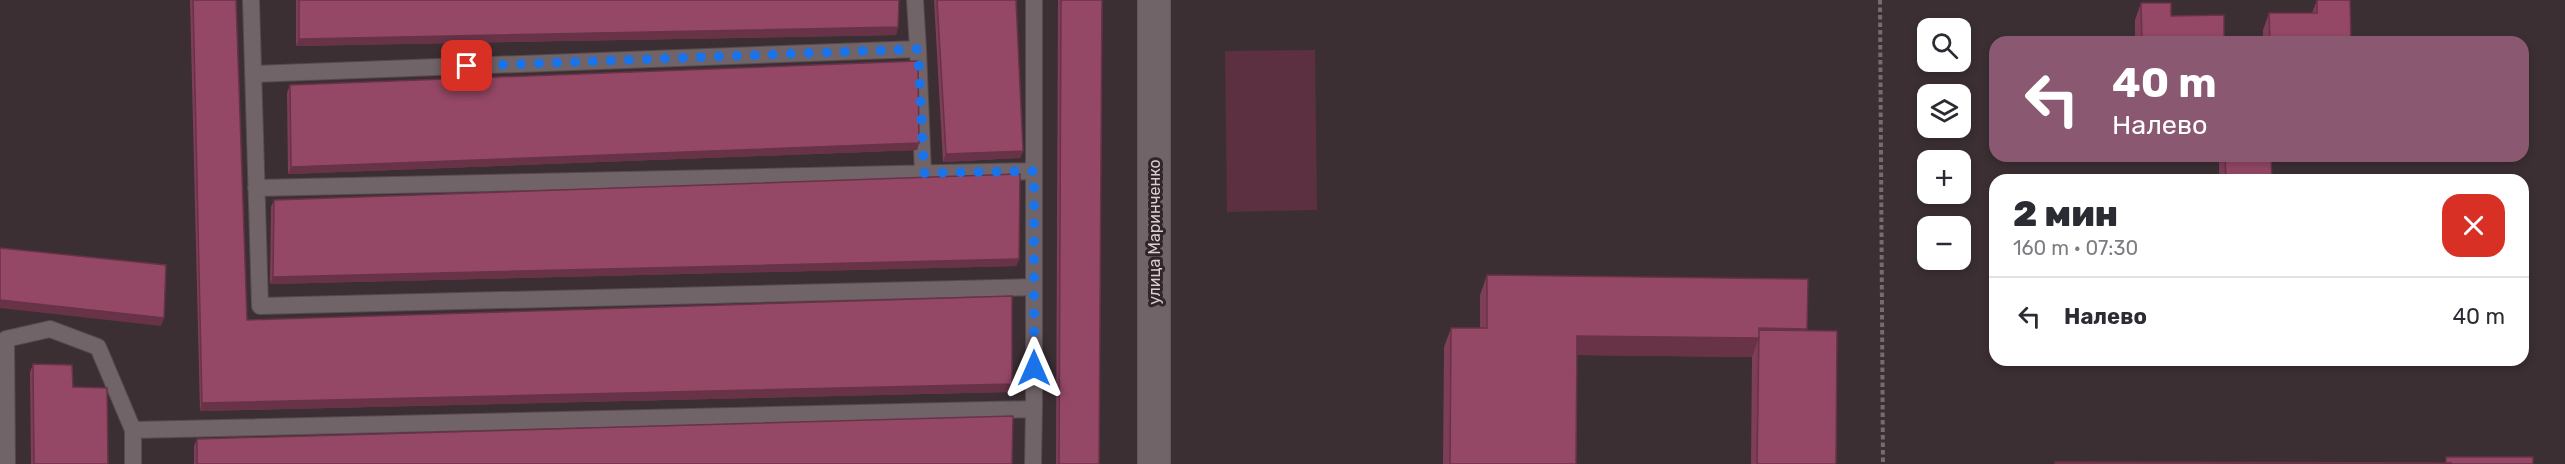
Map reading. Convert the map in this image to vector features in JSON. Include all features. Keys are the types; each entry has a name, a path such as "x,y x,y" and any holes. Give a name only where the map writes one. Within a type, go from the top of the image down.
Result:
{"street":[{"name":"улица Маринченко","path":"1154,0 1154,464"}],"lane":[{"path":"250,0 260,306 1034,287"},
{"path":"915,0 924,173"},
{"path":"1033,464 1034,0"},
{"path":"253,74 918,49"},
{"path":"256,188 1034,171"},
{"path":"7,464 6,339 50,329 98,347 133,430 134,464"},
{"path":"133,430 1034,409"}],"path":[{"path":"1880,0 1882,464"}],"shaded area":[{"path":"1315,50 1317,210 1227,212 1225,51"}],"building":[{"path":"193,0 236,0 247,320 1012,296 1012,384 202,403"},
{"path":"299,0 899,0 898,27 299,39"},
{"path":"937,0 1016,0 1023,151 946,154"},
{"path":"1061,0 1102,0 1099,464 1059,464"},
{"path":"2317,0 2350,0 2351,36 2270,36 2269,13 2317,13"},
{"path":"2141,3 2171,3 2171,16 2224,15 2224,36 2142,36"},
{"path":"918,61 919,143 291,167 290,85"},
{"path":"2225,162 2271,162 2272,174 2226,174"},
{"path":"1020,174 1019,259 273,277 274,200"},
{"path":"0,248 166,265 164,318 0,300"},
{"path":"1487,275 1808,279 1807,329 1759,328 1759,338 1577,336 1576,464 1450,464 1451,328 1487,328"},
{"path":"1759,330 1837,331 1836,464 1757,464"},
{"path":"33,364 72,365 73,387 107,388 108,464 34,464"},
{"path":"1013,416 1012,464 197,464 197,439"},
{"path":"2446,457 2533,457 2533,464 2451,464 2446,463"},
{"path":"2055,462 2451,463 2451,464 2055,464"}],"route":[{"path":"467,66 918,49 924,173 1034,171 1034,368"}]}
